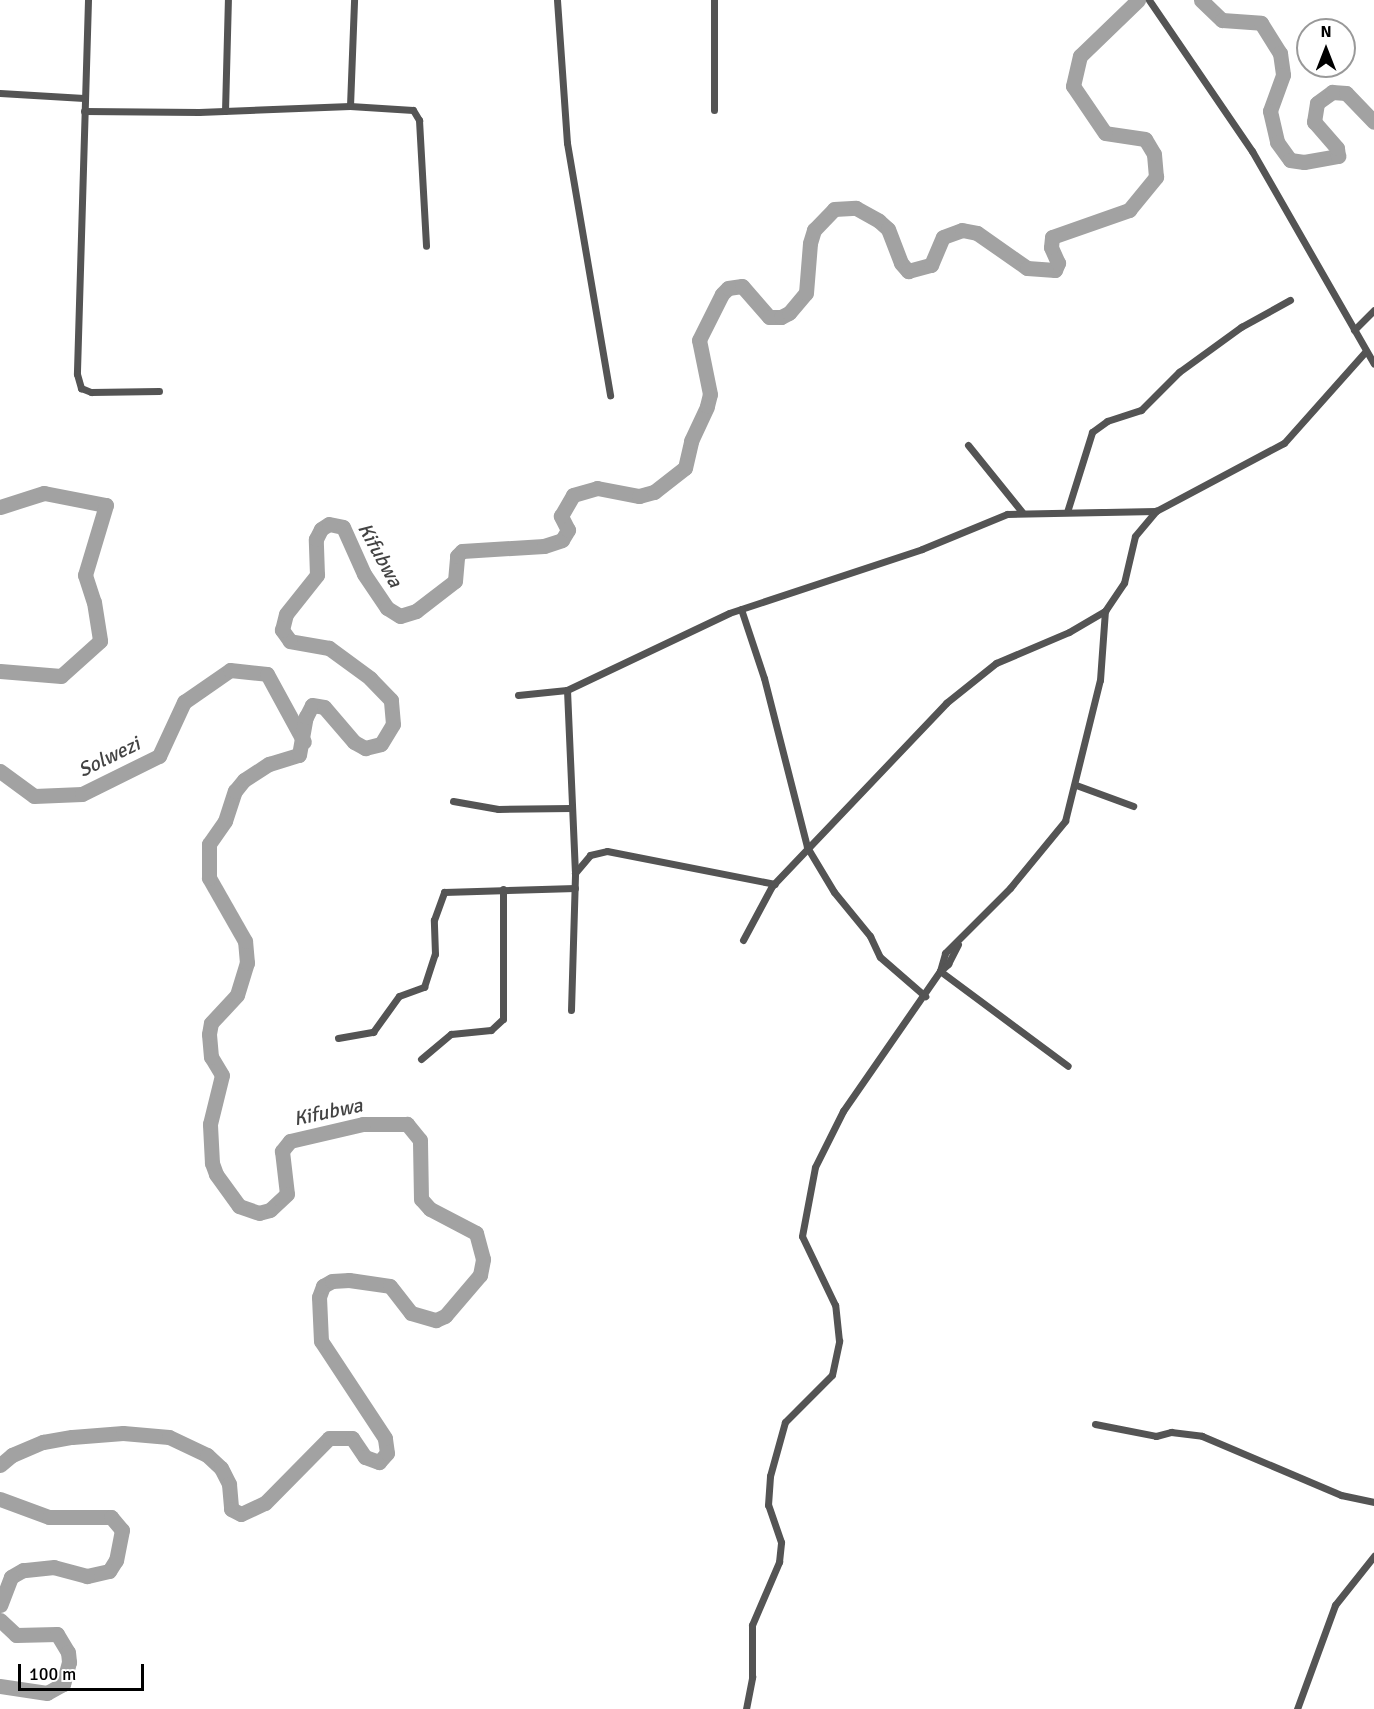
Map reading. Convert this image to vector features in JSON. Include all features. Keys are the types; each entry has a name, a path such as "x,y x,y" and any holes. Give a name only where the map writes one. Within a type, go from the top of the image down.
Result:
{"street":[{"path":"88,0 77,374 81,388 91,392 159,391"},
{"path":"225,111 228,0"},
{"path":"350,106 354,0"},
{"path":"557,0 567,143 610,395"},
{"path":"714,0 714,110"},
{"path":"1150,2 1252,151 1374,364"},
{"path":"0,93 84,98"},
{"path":"84,111 225,111 350,106 406,108 417,112 426,246"},
{"path":"1067,512 1092,432 1107,421 1141,410 1179,372 1249,321 1290,300"},
{"path":"1354,330 1374,310"},
{"path":"743,940 775,884 807,847 973,678 996,663 1069,632 1105,611 1124,583 1135,536 1156,511 1278,447 1366,351"},
{"path":"968,445 1022,512"},
{"path":"518,695 567,690 741,609 872,567 997,518 1022,512 1156,511"},
{"path":"741,609 764,678 807,847 834,892 870,936 880,957 925,996"},
{"path":"746,1709 752,1677 752,1625 779,1562 781,1542 768,1505 770,1476 785,1422 795,1408 832,1375 839,1341 835,1305 802,1236 815,1170 843,1111 925,996 940,970 948,964 958,944 1059,830 1076,785 1086,727 1100,680 1105,611"},
{"path":"567,690 570,808 575,873 571,1010"},
{"path":"1076,785 1133,806"},
{"path":"453,801 498,809 570,808"},
{"path":"575,873 580,863 602,850 775,884"},
{"path":"339,1038 373,1032 399,996 424,987 433,963 434,920 439,899 448,890 575,888"},
{"path":"421,1059 451,1034 491,1030 503,1019 503,889"},
{"path":"940,970 1068,1066"},
{"path":"1095,1424 1156,1436 1170,1432 1202,1436 1341,1495 1374,1502"},
{"path":"1297,1709 1335,1605 1374,1556"}],"waterway":[{"name":"Kifubwa","path":"0,1465 12,1455 43,1442 72,1437 123,1433 169,1437 207,1455 221,1468 229,1484 231,1509 241,1514 265,1503 329,1438 352,1438 365,1457 379,1462 387,1453 385,1438 321,1341 319,1297 323,1286 332,1281 349,1280 390,1286 411,1313 436,1320 445,1316 480,1275 483,1259 476,1233 430,1209 421,1199 420,1140 407,1124 363,1124 290,1141 282,1151 287,1194 270,1210 259,1213 239,1206 216,1174 212,1163 210,1124 222,1075 211,1057 209,1034 211,1023 237,995 247,963 245,941 209,878 209,844 225,821 235,791 244,780 269,764 299,755 306,717 312,705 324,707 354,742 365,748 381,744 393,724 391,700 370,678 329,648 290,641 282,630 286,614 317,575 316,539 321,529 329,524 343,527 364,574 387,608 400,616 416,611 455,581 457,556 462,551 544,546 562,540 568,530 561,516 573,495 597,488 639,496 654,492 685,468 691,441 707,406 710,394 699,340 722,294 728,288 742,286 769,317 781,317 789,313 806,293 810,243 814,230 834,209 856,208 879,221 888,229 901,263 908,271 931,265 943,237 962,230 977,233 1027,268 1055,270 1058,263 1051,247 1052,237 1129,210 1156,177 1154,154 1145,139 1105,133 1073,86 1080,56 1138,0"},
{"name":"Kifubwa","path":"1201,0 1222,20 1261,23 1280,53 1283,75 1270,111 1277,142 1290,160 1304,162 1338,156 1337,148 1314,122 1317,103 1332,92 1346,93 1374,122"},
{"name":"Solwezi","path":"0,507 44,493 106,505 85,575 94,602 100,641 61,676 0,671"},
{"name":"Solwezi","path":"0,771 34,796 82,794 159,756 184,702 230,670 267,674 304,742"},
{"name":"Kifubwa","path":"0,1499 49,1517 111,1517 122,1530 116,1560 109,1571 87,1576 54,1567 23,1570 11,1577 0,1605"},
{"name":"Kifubwa","path":"0,1620 16,1635 57,1634 68,1652 69,1662 63,1684 47,1693 0,1686"}]}
